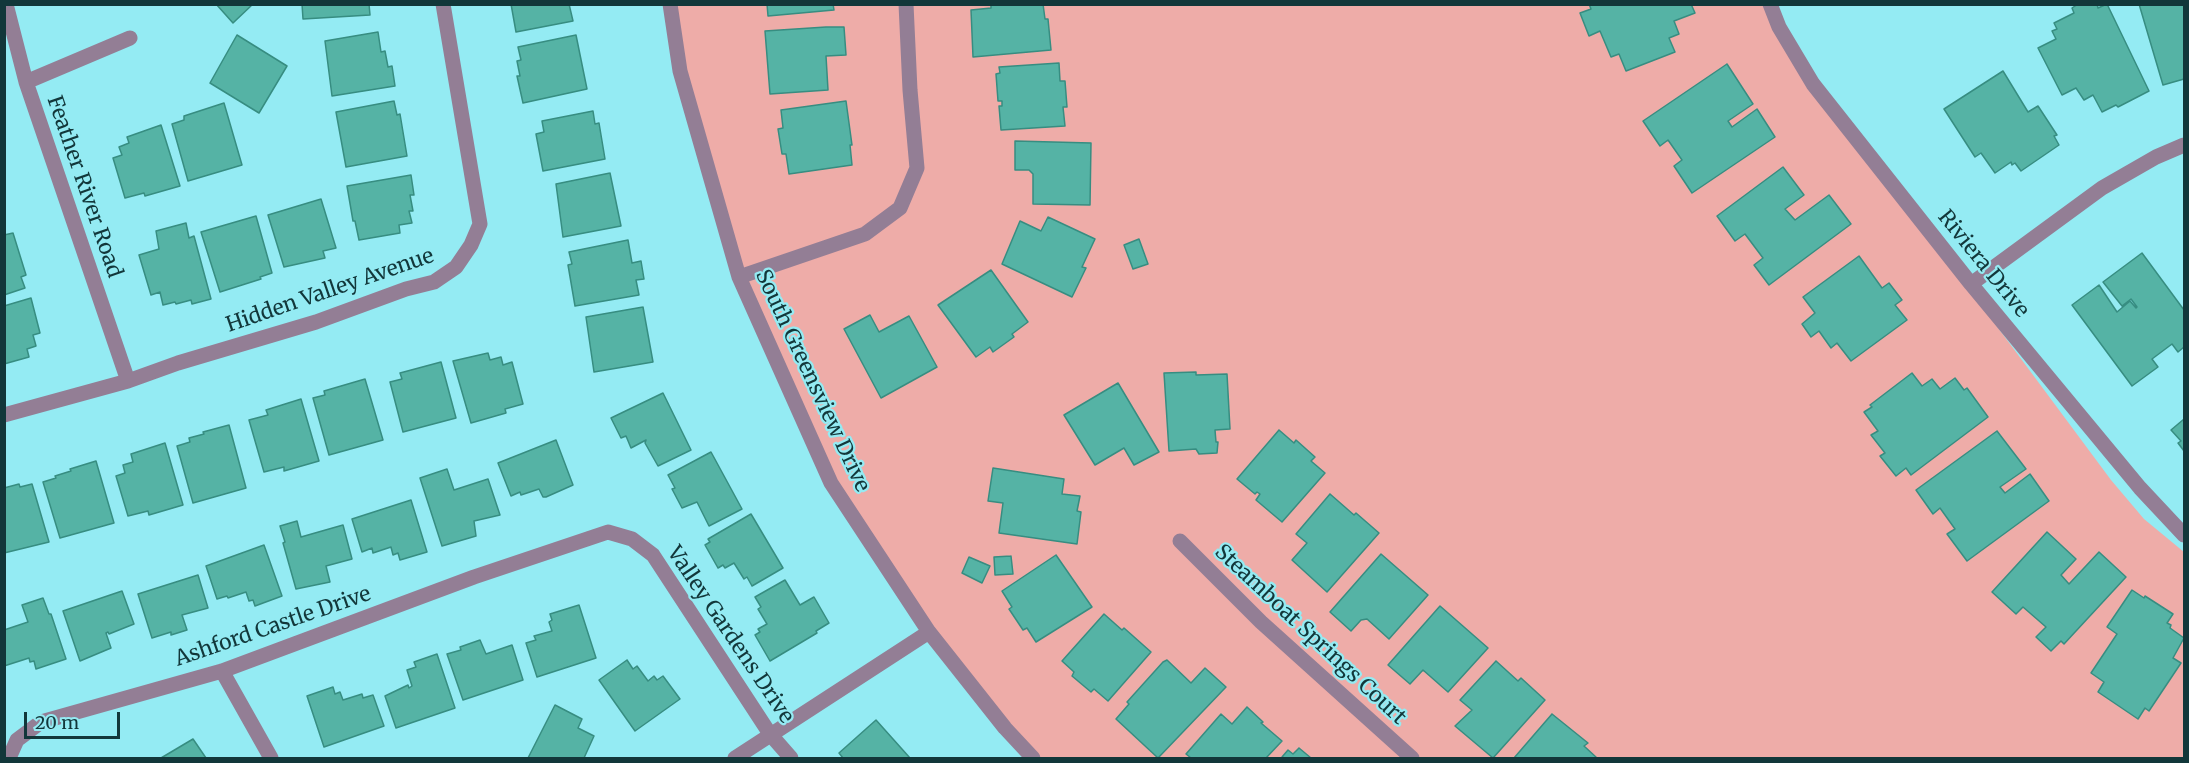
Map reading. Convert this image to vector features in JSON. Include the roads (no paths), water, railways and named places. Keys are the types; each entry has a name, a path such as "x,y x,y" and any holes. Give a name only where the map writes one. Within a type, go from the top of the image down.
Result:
{"street":[{"name":"Feather River Road","path":"6,4 26,82 128,381"},
{"name":"Hidden Valley Avenue","path":"4,415 128,381 178,363 316,322 406,289 434,282 456,267 471,245 480,224 442,4"},
{"name":"South Greensview Drive","path":"669,4 680,71 739,277 831,483 929,632 1005,728 1033,759"},
{"path":"739,277 865,234 900,208 917,168 906,4"},
{"name":"Riviera Drive","path":"1770,4 1779,27 1813,84 1971,284 2140,488 2184,535"},
{"path":"26,82 130,38"},
{"path":"1971,284 2102,188 2156,157 2184,145"},
{"name":"Valley Gardens Drive","path":"563,546 608,532 632,539 653,555 770,734 791,759"},
{"name":"Steamboat Springs Court","path":"1180,541 1261,622 1412,759"},
{"name":"Ashford Castle Drive","path":"9,759 17,740 40,722 222,671 563,546"},
{"path":"735,759 929,632"},
{"path":"222,671 271,759"}]}
